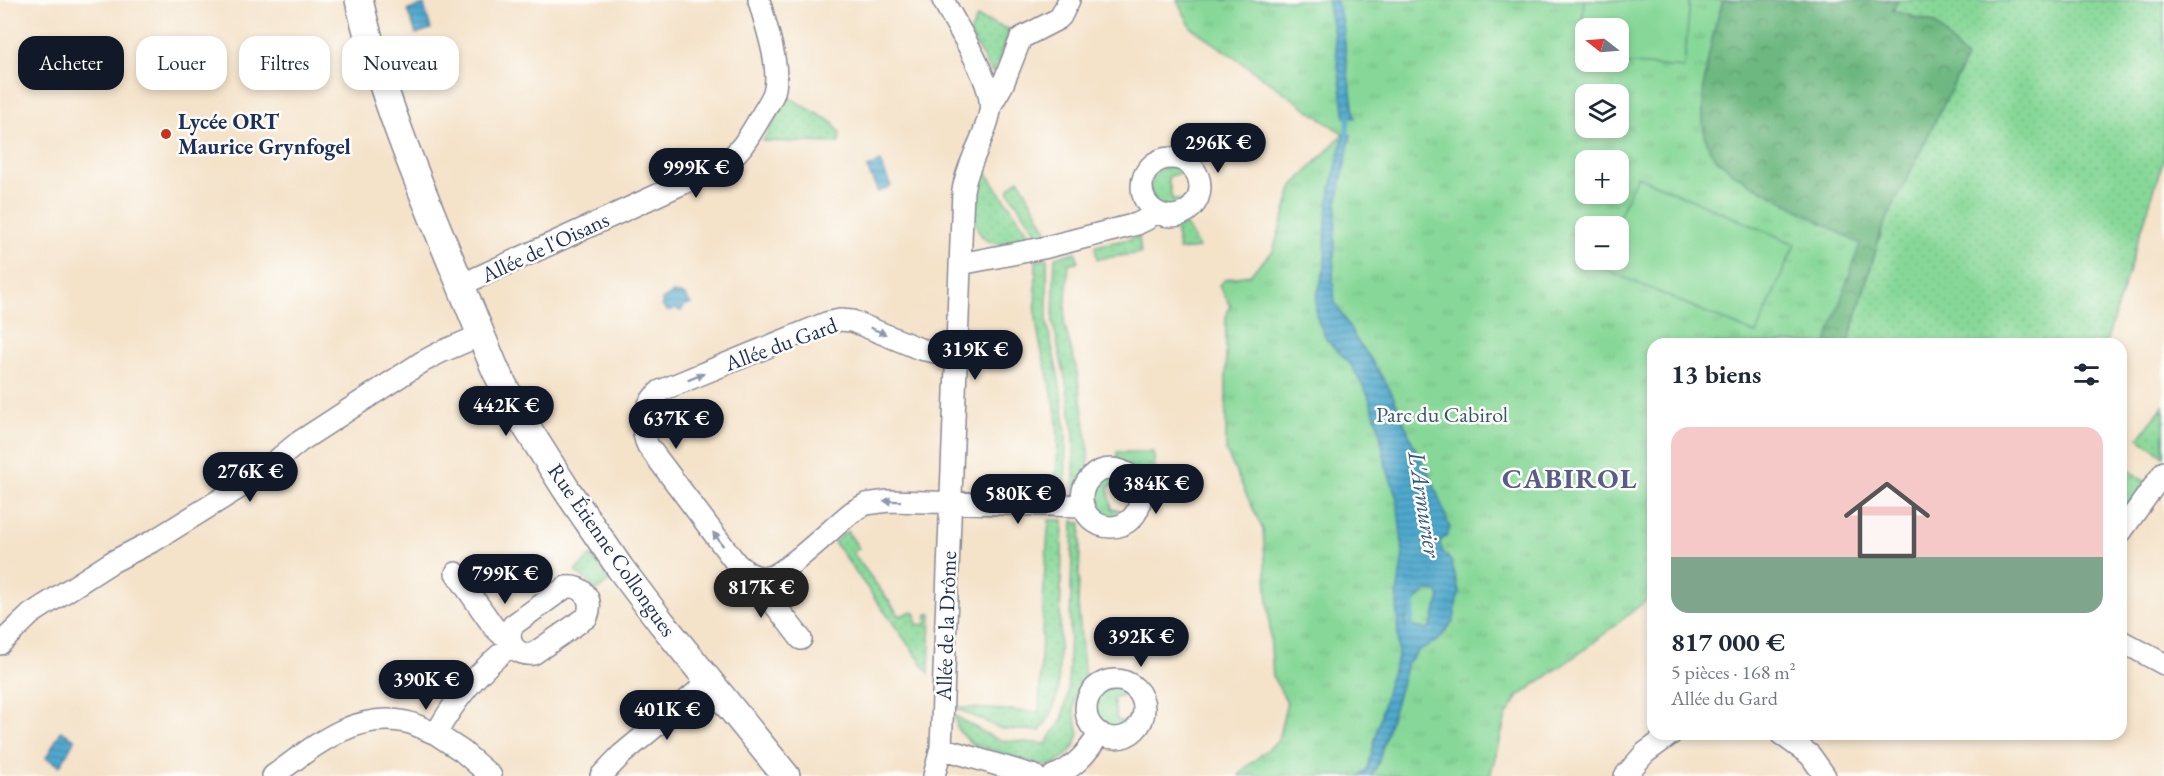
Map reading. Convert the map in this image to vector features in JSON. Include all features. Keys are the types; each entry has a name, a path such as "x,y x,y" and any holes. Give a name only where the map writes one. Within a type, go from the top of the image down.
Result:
{"main road":[{"name":"Rue Étienne Collongues","path":"359,0 371,51 386,96 496,371 519,415 566,489 639,595 786,776"}],"street":[{"name":"Allée de l'Oisans","path":"461,285 723,165 737,155 774,93 776,80 775,66 759,0"},
{"path":"943,0 985,82 990,105"},
{"name":"Allée de la Drôme","path":"934,776 941,748 964,182 988,119 990,105 1003,84 1021,38 1061,16 1069,0"},
{"path":"960,264 1034,250 1137,224 1147,219 1154,211"},
{"name":"Allée du Gard","path":"801,639 771,600 760,577 736,562 648,446 643,425 646,410 656,395 826,323 840,320 864,324 920,349 957,352"},
{"path":"0,644 31,615 112,562 155,540 255,478 299,442 422,362 481,335"},
{"path":"2127,524 2164,472"},
{"path":"760,577 779,574 852,512 866,504 888,501 1083,506"},
{"path":"436,734 465,690 511,641 493,626 456,573"},
{"path":"2127,644 2164,664"},
{"path":"601,776 638,741 710,681"},
{"path":"273,776 337,731 378,720 406,722 436,734 462,751 491,776"},
{"path":"1053,776 1065,771 1078,761 1100,734"},
{"path":"1625,776 1645,753 1663,740"},
{"path":"1789,740 1810,755 1826,776"},
{"path":"941,748 1035,776"}],"green space":[{"name":"Parc du Cabirol","path":"1177,0 1723,0 1713,34 1703,96 1705,134 1712,154 1737,176 1860,244 1828,338 1647,338 1647,600 1588,647 1519,696 1506,716 1490,776 1239,776 1278,741 1287,702 1273,677 1263,530 1226,451 1226,317 1230,305 1219,285 1226,279 1249,275 1273,251 1293,186 1343,134 1191,27"},
{"path":"1584,0 1690,0 1684,68 1629,64 1629,18 1582,18"},
{"path":"1723,0 1897,0 1893,11 1935,23 1966,59 1882,229 1849,338 1773,338 1842,234 1737,176 1712,154 1705,135 1703,96 1713,34"},
{"path":"1897,0 2142,0 2147,2 2164,0 2164,158 2108,338 1850,338 1882,229 1916,159 1935,23 1893,11"},
{"path":"977,17 1010,30 994,72 991,72 970,34"},
{"path":"788,97 832,122 840,133 839,143 763,141"},
{"path":"1170,166 1186,171 1168,177 1172,199 1188,202 1176,208 1166,208 1158,204 1152,197 1150,188 1152,179 1158,171"},
{"path":"983,168 1033,239 1000,245 988,241 981,234 976,225 974,201"},
{"path":"1637,176 1795,244 1756,334 1607,270 1629,270 1629,216 1619,216 1625,204 1629,204 1629,194"},
{"path":"1019,179 1049,235 1040,237 1009,192 1009,188"},
{"path":"1186,225 1199,248 1179,250 1175,227"},
{"path":"1139,237 1141,253 1097,259 1095,246"},
{"path":"1076,252 1078,262 1069,263 1064,323 1076,367 1088,445 1088,470 1074,491 1074,434 1053,322 1055,257"},
{"path":"1047,259 1047,323 1060,385 1066,435 1065,496 1053,498 1057,462 1057,426 1054,402 1038,336 1035,302 1036,261"},
{"path":"2164,405 2164,456 2139,438"},
{"path":"1117,452 1154,452 1155,481 1144,482 1133,468 1117,462"},
{"path":"2127,469 2146,483 2127,510"},
{"path":"1109,475 1118,476 1125,481 1108,487 1112,509 1127,512 1115,518 1105,518 1097,514 1091,507 1089,498 1091,489 1097,481"},
{"path":"1049,520 1063,520 1058,693 1051,715 1040,731 1001,729 954,707 1039,712 1044,581"},
{"path":"1073,521 1081,523 1078,604 1085,682 1075,698 1074,710 1079,734 1074,747 1066,756 1054,764 1044,766 972,744 958,730 954,715 1000,740 1046,744 1062,720 1068,693"},
{"path":"847,531 859,548 853,553 900,616 912,611 916,614 916,624 926,625 927,614 931,614 929,673 834,542"},
{"path":"591,555 609,581 596,591 589,582 575,572"},
{"path":"1114,687 1130,692 1113,698 1117,720 1132,723 1121,729 1111,729 1102,725 1094,709 1096,700 1102,692"}],"water":[{"path":"1327,0 1336,0 1343,23 1355,118 1345,117"},
{"path":"424,5 431,29 416,34 408,10"},
{"path":"1344,134 1351,135 1337,202 1333,279 1335,302 1392,393 1413,444 1433,482 1450,528 1447,536 1440,541 1441,549 1451,561 1460,594 1454,620 1439,640 1419,650 1407,664 1378,764 1371,776 1360,776 1368,768 1390,677 1398,658 1397,595 1403,554 1397,498 1386,466 1379,428 1368,395 1351,365 1326,339 1316,315 1316,299 1325,267 1326,217","holes":["1428,591 1437,592 1440,597 1431,625 1427,629 1406,626 1408,615 1415,602"]},
{"path":"880,162 891,186 878,192 867,168"},
{"path":"673,293 685,295 691,304 685,305 681,311 676,309 667,311 662,306 662,300"},
{"path":"61,731 75,739 60,766 46,758"}],"waterway":[{"name":"L'Armurier","path":"1346,141 1349,112"},
{"name":"L'Armurier","path":"1409,631 1414,599"}],"place":[{"name":"Lycée ORT Maurice Grynfogel","path":"166,134"}],"district":[{"name":"CABIROL","path":"1570,478"}]}
